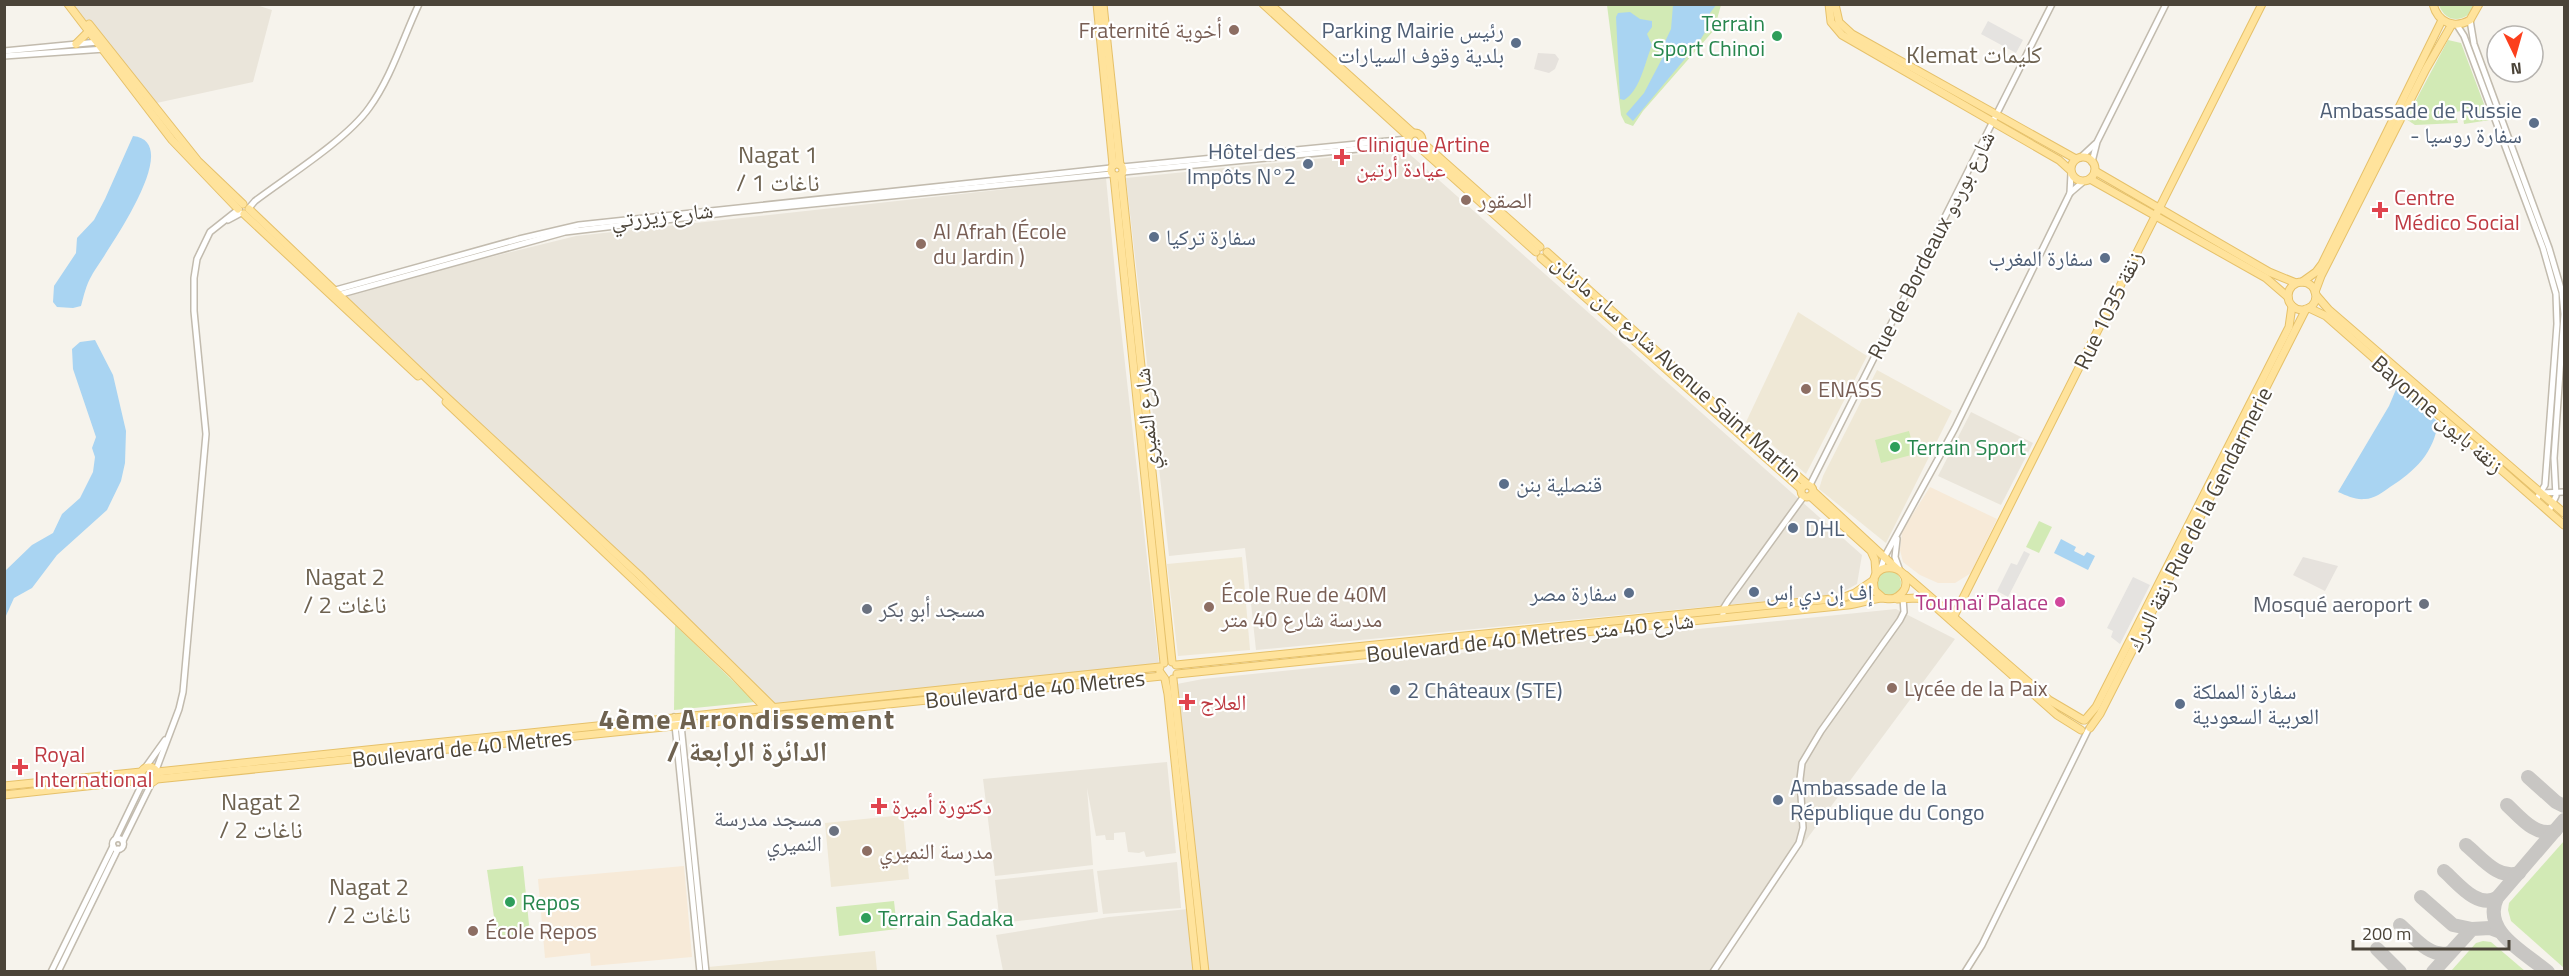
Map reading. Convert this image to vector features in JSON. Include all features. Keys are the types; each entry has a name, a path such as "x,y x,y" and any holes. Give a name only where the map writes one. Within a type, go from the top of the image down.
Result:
{"main road":[{"path":"68,4 103,46"},
{"path":"74,4 172,140 775,715"},
{"path":"1097,4 1117,170"},
{"path":"1103,4 1117,170"},
{"path":"1263,4 1410,138 1420,144"},
{"path":"1270,4 1410,138"},
{"path":"1829,4 1831,22 1842,35 1994,119 2078,158 2087,158 2092,162 2095,171 2269,272 2309,284 2316,294"},
{"path":"1835,4 1838,20 1846,30 2059,160 2071,171 2076,180 2087,180 2155,216 2266,278 2288,297 2292,306 2307,309 2313,304 2321,276 2421,79 2455,24"},
{"name":"Rue 1035 زنقة","path":"1954,615 2262,4"},
{"path":"2433,4 2436,14 2442,20 2455,24 2470,20 2480,5"},
{"path":"2288,297 2290,289 2316,272 2442,20"},
{"path":"76,44 89,31"},
{"name":"شارع سان مارتان Avenue Saint Martin","path":"1410,138 1419,134 1420,144 1808,490 1870,551 1875,560 1877,575"},
{"path":"2071,171 2078,158"},
{"name":"شارع النميري","path":"1117,170 1168,664"},
{"path":"2087,180 2095,171"},
{"path":"334,294 639,575 774,706 775,715"},
{"name":"Bayonne زنقة بايون","path":"2316,294 2364,345"},
{"name":"زنقة الدرك Rue de la Gendarmerie","path":"2084,720 2092,713 2289,327 2292,306"},
{"name":"Bayonne زنقة بايون","path":"2307,309 2321,313 2364,345 2565,513"},
{"name":"زنقة الدرك Rue de la Gendarmerie","path":"2085,730 2100,714 2307,309"},
{"name":"Bayonne زنقة بايون","path":"2378,357 2565,525"},
{"name":"شارع سان مارتان Avenue Saint Martin","path":"1808,490 2049,700 2084,720"},
{"path":"1892,599 1904,590 1905,579 1900,572 1887,568 1877,575 1875,591 1883,598 1892,599 1917,598 1930,603 2057,715 2085,730 2090,723 2084,720"},
{"name":"Boulevard de 40 Metres شارع 40 متر","path":"1169,677 1842,598 1855,593 1877,575"},
{"name":"Boulevard de 40 Metres شارع 40 متر","path":"1168,664 1723,613 1848,605 1883,598"},
{"path":"1168,664 1197,972"},
{"path":"1168,664 1205,972"},
{"name":"Boulevard de 40 Metres","path":"674,721 765,707 1168,664"},
{"name":"Boulevard de 40 Metres","path":"149,776 674,721 775,715 1169,677"},
{"path":"4,786 149,776"},
{"path":"4,795 149,776"}],"street":[{"path":"58,972 115,848 113,842 120,840 168,736 183,692 206,434 194,311 193,284 197,259 210,232 255,201 347,130 369,108 388,75 419,4"},
{"name":"Rue de Bordeaux شارع بوردو","path":"1723,613 1808,490 2052,4"},
{"path":"2092,162 2097,142 2166,4"},
{"path":"2470,20 2474,44 2559,281 2564,314 2545,485 2536,500"},
{"path":"2455,24 2464,36 2543,248 2556,294 2553,466 2556,493 2554,504 2549,511"},
{"path":"4,51 76,44 103,46"},
{"path":"4,56 103,46"},
{"name":"شارع زيزرتي","path":"334,294 519,239 579,225 1410,138"},
{"path":"2078,158 2097,142"},
{"path":"1877,575 1885,556 1955,428 2070,193 2071,171"},
{"path":"2070,193 2087,180"},
{"path":"2542,493 2565,492"},
{"path":"1897,536 1895,557 1900,572"},
{"path":"1713,972 1799,843 1803,828 1800,779 1802,763 1821,731 1900,620 1904,612 1903,598"},
{"path":"674,721 700,972"},
{"path":"674,721 706,972"},
{"path":"1965,972 1982,945 2080,747 2085,730"},
{"path":"149,776 168,736"},
{"path":"51,972 115,848 123,846 120,840"}],"shaded area":[{"path":"253,4 272,10 253,82 152,104 74,5"},
{"path":"1988,21 2023,40 2016,53 1981,34"},
{"path":"1538,53 1555,54 1559,59 1555,69 1549,73 1534,69"},
{"path":"1405,150 1862,555 1857,584 1839,594 1256,650 1245,548 1169,556 1126,178"},
{"path":"1106,178 1159,664 775,704 429,379 344,296 576,236"},
{"name":"ENASS","path":"1798,312 1867,356 1806,474 1746,422"},
{"path":"1877,370 1952,411 1886,543 1819,489 1823,476"},
{"path":"1971,412 2033,443 2001,505 1938,476"},
{"path":"1930,487 1997,519 1971,573 1955,583 1938,583 1920,575 1903,562 1900,550 1902,531"},
{"path":"2024,551 2030,554 2008,597 1997,591 2011,563 2017,565"},
{"name":"École Rue de 40M مدرسة شارع 40 متر","path":"1242,557 1250,650 1178,656 1167,564"},
{"path":"2303,557 2338,566 2325,591 2293,575"},
{"path":"2133,577 2150,585 2120,644 2111,637 2113,631 2107,628"},
{"path":"1896,609 1955,639 1709,971 1204,971 1177,684 1203,679"},
{"path":"1167,762 1176,853 1146,857 1144,851 1128,852 1125,832 1114,833 1114,840 1106,840 1105,835 1096,836 1087,788 1093,865 995,876 983,779"},
{"name":"مدرسة النميري","path":"903,815 909,879 831,887 825,823"},
{"path":"1177,862 1181,908 1103,914 1097,871"},
{"path":"684,866 692,957 591,966 590,953 545,958 538,879"},
{"path":"1093,869 1098,912 1000,923 995,880"},
{"path":"1188,909 1195,971 1003,971 996,935 1109,917"},
{"path":"875,951 877,971 709,972 708,967"}],"green space":[{"path":"1607,5 1721,5 1714,30 1643,111 1633,126 1625,123 1621,115"},
{"path":"2439,5 2474,5 2468,15 2455,19 2444,14"},
{"path":"2448,40 2461,43 2490,120 2464,124 2462,111 2455,112 2458,123 2415,125 2406,119"},
{"name":"Terrain Sport","path":"1909,431 1915,454 1881,463 1875,440"},
{"path":"2039,521 2052,527 2039,553 2026,547"},
{"path":"1889,571 1898,574 1901,583 1898,592 1889,595 1880,592 1877,583 1880,574"},
{"path":"675,625 755,702 674,710"},
{"path":"2564,841 2564,968 2511,921 2508,910 2509,903"},
{"name":"Repos","path":"523,866 530,934 497,937 487,870"},
{"name":"Terrain Sadaka","path":"894,901 897,929 839,936 836,907"},
{"path":"2491,942 2525,971 2451,971 2476,943"}],"water":[{"path":"1673,5 1716,5 1710,13 1710,24 1699,42 1633,121 1626,114 1644,93 1666,51 1663,46 1671,29"},
{"path":"1630,12 1640,19 1652,21 1652,27 1647,34 1652,45 1638,83 1630,96 1624,100 1620,99 1616,17 1618,13"},
{"path":"133,136 147,143 151,157 147,177 137,200 90,279 81,306 57,307 53,302 54,286 76,253 77,238 94,220"},
{"path":"95,340 113,375 126,431 125,463 121,481 107,510 57,555 32,588 14,598 5,618 5,571 32,545 53,533 62,514 80,498 93,472 95,457 92,448 96,437 73,369 72,349 80,342"},
{"path":"2397,387 2438,422 2428,452 2415,468 2375,497 2358,499 2338,492 2389,406"},
{"path":"2061,539 2076,547 2074,551 2084,556 2087,552 2095,556 2088,570 2054,553"}],"taxiway":[{"path":"2528,777 2556,802 2564,806"},
{"path":"2507,805 2534,829 2555,831"},
{"path":"2548,972 2508,941 2495,921 2494,910 2497,898 2564,820"},
{"path":"2466,845 2497,871 2519,873"},
{"path":"2444,871 2475,897 2482,900 2497,898"},
{"path":"2421,897 2453,925 2472,929"},
{"path":"2400,925 2428,950 2442,954 2449,953"},
{"path":"2433,972 2472,929 2490,928 2498,931"},
{"path":"2377,949 2400,972"}],"place":[{"name":"Fraternité أخوية","path":"1234,30"},
{"name":"Terrain Sport Chinoi","path":"1777,36"},
{"name":"Parking Mairie رئيس بلدية وقوف السيارات","path":"1516,43"},
{"name":"Ambassade de Russie - سفارة روسيا","path":"2534,123"},
{"name":"Clinique Artine عيادة أرتين","path":"1342,157"},
{"name":"Hôtel des Impôts N°2","path":"1308,164"},
{"name":"الصقور","path":"1466,200"},
{"name":"Centre Médico Social","path":"2380,210"},
{"name":"سفارة تركيا","path":"1154,237"},
{"name":"Al Afrah (École du Jardin )","path":"921,244"},
{"name":"سفارة المغرب","path":"2105,258"},
{"name":"ENASS","path":"1806,389"},
{"name":"Terrain Sport","path":"1895,447"},
{"name":"قنصلية بنن","path":"1504,484"},
{"name":"DHL","path":"1793,528"},
{"name":"إف إن دي إس","path":"1754,592"},
{"name":"سفارة مصر","path":"1629,593"},
{"name":"Toumaï Palace","path":"2060,602"},
{"name":"Mosqué aeroport","path":"2424,604"},
{"name":"École Rue de 40M مدرسة شارع 40 متر","path":"1209,607"},
{"name":"مسجد أبو بكر","path":"867,609"},
{"name":"Lycée de la Paix","path":"1892,688"},
{"name":"2 Châteaux (STE)","path":"1395,690"},
{"name":"العلاج","path":"1187,702"},
{"name":"سفارة المملكة العربية السعودية","path":"2180,704"},
{"name":"Royal International","path":"20,767"},
{"name":"Ambassade de la République du Congo","path":"1778,800"},
{"name":"دكتورة أميرة","path":"879,806"},
{"name":"مسجد مدرسة النميري","path":"834,831"},
{"name":"مدرسة النميري","path":"867,851"},
{"name":"Repos","path":"510,902"},
{"name":"Terrain Sadaka","path":"866,918"},
{"name":"École Repos","path":"473,931"}],"district":[{"name":"Klemat كليمات","path":"1974,55"},
{"name":"Nagat 1 / ناغات 1","path":"778,169"},
{"name":"Nagat 2 / ناغات 2","path":"345,591"},
{"name":"4ème Arrondissement / الدائرة الرابعة","path":"747,735"},
{"name":"Nagat 2 / ناغات 2","path":"261,816"},
{"name":"Nagat 2 / ناغات 2","path":"369,901"}]}
